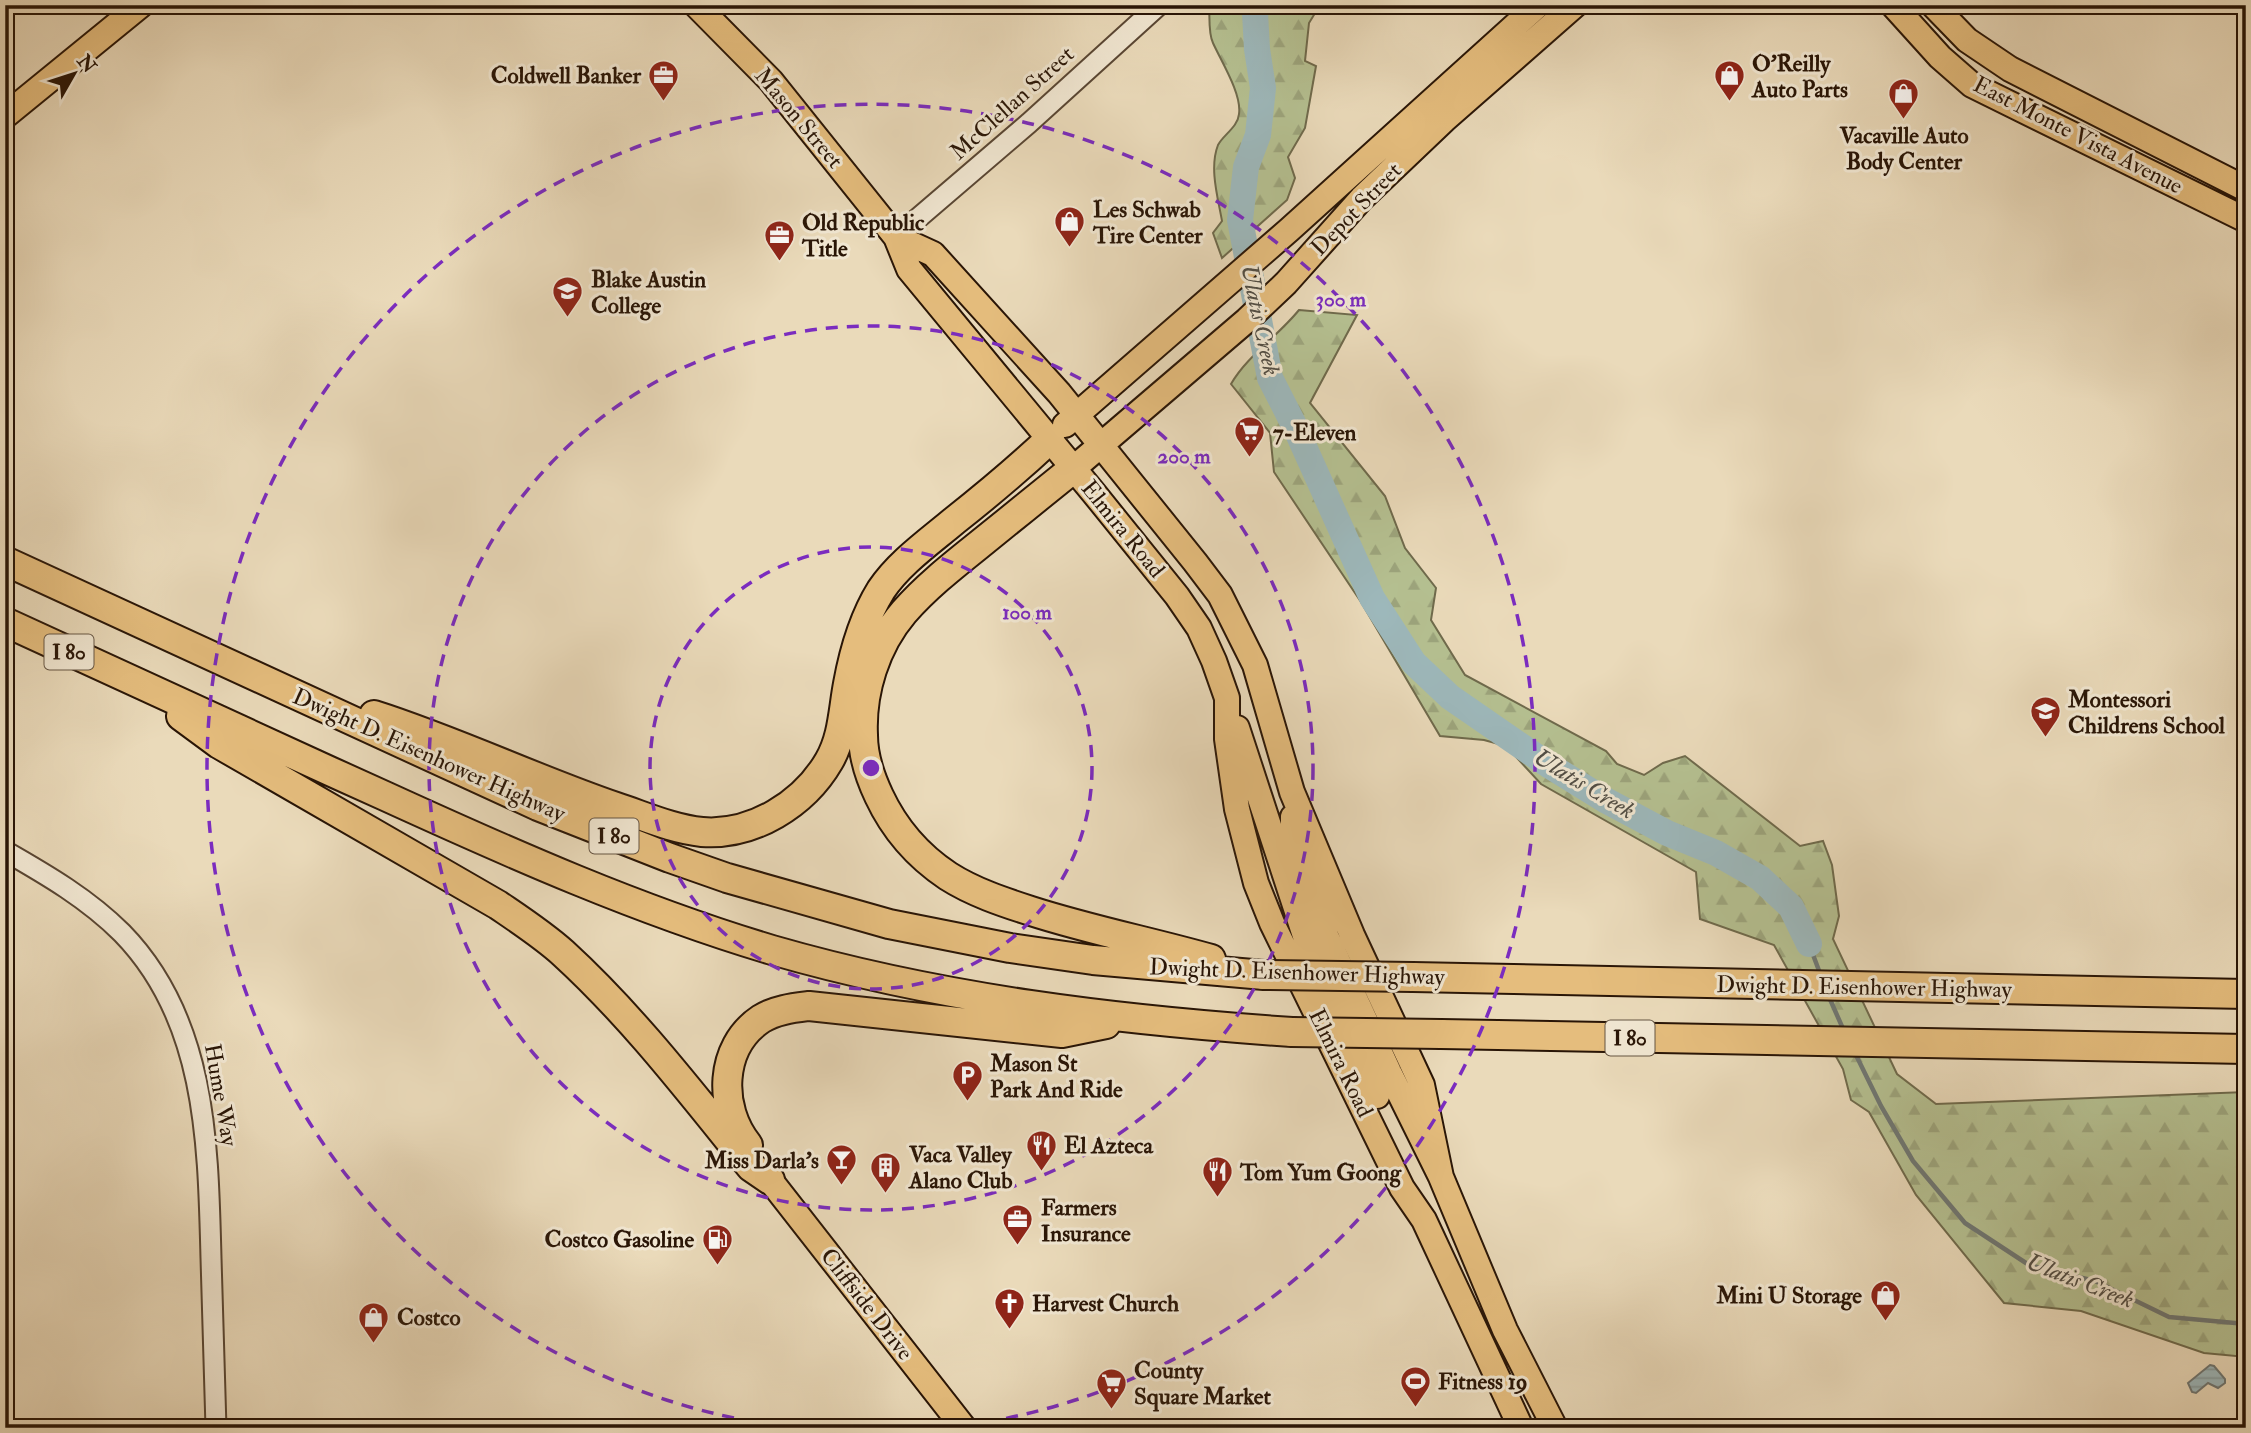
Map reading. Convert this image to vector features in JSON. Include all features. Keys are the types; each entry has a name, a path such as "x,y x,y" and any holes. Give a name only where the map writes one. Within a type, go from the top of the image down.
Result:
{"highway":[{"path":"258,677 419,729 581,795 671,825 703,832 735,830 760,822 784,809 803,794 830,760 839,738 853,657 866,619 882,588 925,545 1019,469 1050,439"},
{"path":"1074,468 930,586 903,613 883,643 873,667 862,720 863,747 870,776 885,808 900,831 923,856 949,876 975,890 1052,917 1264,975"},
{"name":"Dwight D. Eisenhower Highway","path":"5,561 538,806 670,858 787,896 889,924 1010,948 1093,960 1264,975 2246,994"},
{"name":"I 80","path":"5,622 503,850 603,892 774,950 878,977 976,997 1132,1019 1292,1032 2246,1049"},
{"path":"133,681 219,744 498,905 540,935 600,989 637,1027 751,1167 770,1180"},
{"path":"770,1180 759,1159 739,1134 731,1114 726,1084 730,1061 741,1040 761,1019 783,1009 808,1006 1062,1033 1132,1019"}],"main road":[{"path":"5,116 141,5"},
{"name":"Mason Street","path":"696,5 771,80 896,237 909,269 1050,439"},
{"name":"Depot Street","path":"1050,439 1227,286 1538,5"},
{"name":"Depot Street","path":"1074,468 1286,284 1362,198 1444,120 1575,5"},
{"name":"East Monte Vista Avenue","path":"1893,5 1937,54 1972,85 2246,220"},
{"name":"East Monte Vista Avenue","path":"1933,5 1967,40 2010,69 2246,189"},
{"name":"Mason Street","path":"896,237 933,254 1076,414"},
{"name":"Elmira Road","path":"1076,414 1220,595 1255,664 1292,792 1296,842 1305,877 1327,939 1399,1095 1441,1177 1506,1330 1550,1417"},
{"name":"Elmira Road","path":"1050,439 1177,596 1199,628 1227,698 1307,942 1409,1167 1424,1220 1521,1428"},
{"name":"Cliffside Drive","path":"770,1180 964,1428"},
{"path":"1521,1428 1550,1417"}],"street":[{"name":"McClellan Street","path":"896,237 1029,123 1159,5"},
{"name":"Hume Way","path":"5,851 83,899 124,934 155,974 186,1037 196,1070 207,1152 216,1428"}],"green space":[{"path":"1209,5 1320,5 1309,23 1305,61 1316,66 1305,128 1288,157 1295,178 1287,200 1222,258 1213,233 1222,221 1215,183 1215,154 1218,145 1238,119 1239,106 1234,87 1211,39"},
{"path":"1299,310 1357,315 1310,403 1385,496 1405,548 1436,588 1431,620 1465,675 1606,751 1617,764 1644,775 1663,763 1685,756 1800,846 1823,841 1832,865 1839,916 1833,939 1897,1074 1936,1104 2246,1092 2246,1357 2204,1353 2081,1311 2004,1303 1916,1195 1869,1112 1851,1100 1843,1069 1774,945 1700,919 1696,872 1541,784 1506,746 1484,740 1440,736 1361,602 1274,472 1270,433 1231,384 1245,364"}],"water":[{"path":"2210,1365 2225,1379 2225,1383 2218,1388 2208,1383 2196,1393 2192,1392 2188,1383"}],"waterway":[{"name":"Ulatis Creek","path":"1252,5 1263,88 1258,135 1246,167 1240,220 1270,378 1296,429 1372,598 1414,663 1450,697 1550,766 1605,800 1667,833 1716,853 1760,878 1791,907 1809,944"},
{"name":"Ulatis Creek","path":"1809,944 1821,976"},
{"name":"Ulatis Creek","path":"1829,997 1844,1031"},
{"name":"Ulatis Creek","path":"1854,1051 1881,1106 1913,1161 1965,1223 2029,1265 2095,1281 2169,1317 2246,1324"}],"place":[{"name":"Coldwell Banker","path":"664,102"},
{"name":"O'Reilly Auto Parts","path":"1729,103"},
{"name":"Vacaville Auto Body Center","path":"1904,121"},
{"name":"Les Schwab Tire Center","path":"1070,249"},
{"name":"Old Republic Title","path":"779,262"},
{"name":"Blake Austin College","path":"568,319"},
{"name":"7-Eleven","path":"1250,459"},
{"name":"Montessori Childrens School","path":"2045,739"},
{"name":"Mason St Park And Ride","path":"967,1103"},
{"name":"El Azteca","path":"1041,1172"},
{"name":"Miss Darla's","path":"842,1187"},
{"name":"Vaca Valley Alano Club","path":"886,1194"},
{"name":"Tom Yum Goong","path":"1217,1199"},
{"name":"Farmers Insurance","path":"1018,1247"},
{"name":"Costco Gasoline","path":"717,1266"},
{"name":"Mini U Storage","path":"1885,1322"},
{"name":"Harvest Church","path":"1009,1330"},
{"name":"Costco","path":"374,1344"},
{"name":"Fitness 19","path":"1415,1408"},
{"name":"County Square Market","path":"1111,1410"}]}
